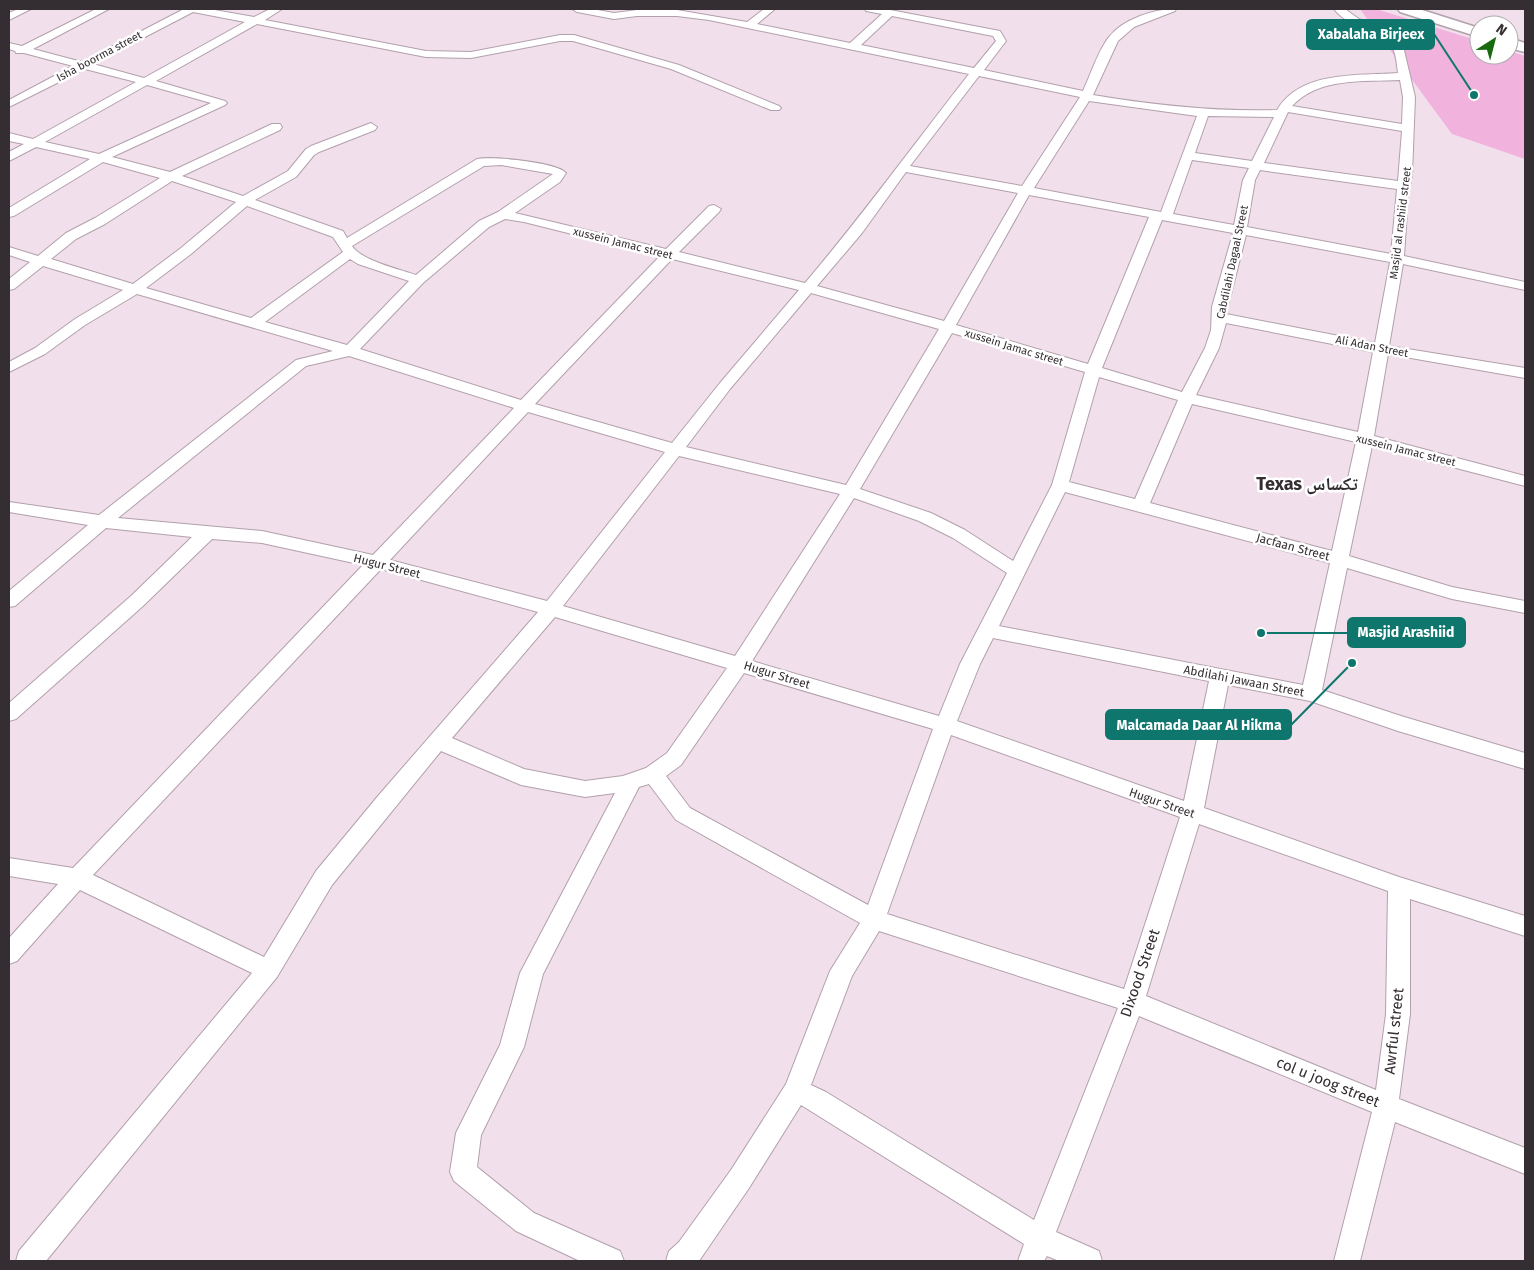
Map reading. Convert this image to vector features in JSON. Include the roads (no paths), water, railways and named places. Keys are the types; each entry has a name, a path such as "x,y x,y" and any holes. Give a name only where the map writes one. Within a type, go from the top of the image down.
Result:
{"main road":[{"path":"1405,9 1469,30"}],"street":[{"path":"9,17 26,9"},
{"path":"9,57 104,9"},
{"path":"192,9 426,54 471,55 560,38 574,38 675,67 775,108"},
{"name":"Isha boorma street","path":"9,104 192,9"},
{"path":"9,157 145,80 277,9"},
{"path":"577,9 614,16 640,11 677,13 1136,106 1203,114 1282,110 1407,128"},
{"path":"748,26 770,9"},
{"path":"29,1261 269,970 324,878 385,802 552,608 725,386 857,230 1001,41 996,33 870,9"},
{"path":"438,740 521,777 585,789 623,784 643,778 674,759 740,664 850,492 1026,191 1086,96 1113,39 1130,25 1170,9"},
{"name":"Masjid al rashiid street","path":"1339,9 1355,21 1382,34 1398,46 1409,97 1407,164 1397,259 1365,439"},
{"path":"852,48 890,12"},
{"path":"9,46 145,80 221,103 103,157 9,213"},
{"name":"Cabdilahi Dagaal Street","path":"1140,507 1187,398 1212,348 1220,307 1240,231 1248,180 1271,138 1282,110 1298,93 1322,82 1404,76"},
{"path":"679,1261 689,1252 735,1187 796,1091 842,971 874,920 945,725 970,664 1060,485 1093,371 1188,156 1203,114"},
{"path":"9,286 72,236 100,221 170,177 276,126"},
{"path":"9,368 40,351 80,322 135,289 186,251 246,200 292,174 310,152 371,127"},
{"path":"9,137 103,157 246,200 338,234 348,248 363,261 418,280"},
{"path":"1188,156 1404,186"},
{"path":"9,601 103,521 301,363 350,351 418,280 484,224 503,215 556,180 560,173 556,170 501,161 481,162 348,248 254,323"},
{"path":"903,168 1397,259 1525,286"},
{"path":"9,954 77,878 376,562 714,209"},
{"name":"xussein Jamac street","path":"503,215 524,218 807,288 948,327 1187,398 1365,439 1525,481"},
{"path":"9,251 350,351 524,406 676,450 850,492 925,517 959,534 1016,571"},
{"name":"Ali Adan Street","path":"1219,317 1382,349 1525,373"},
{"path":"1312,694 1338,559 1365,439"},
{"name":"Jacfaan Street","path":"1060,485 1338,559 1452,593 1525,607"},
{"name":"Hugur Street","path":"9,507 103,521 207,533 262,537 376,562 552,608 945,725 1192,814 1230,824 1399,886 1525,926"},
{"path":"9,714 16,699 137,601 207,533"},
{"name":"Abdilahi Jawaan Street","path":"987,630 1312,694 1398,723 1525,760"},
{"name":"Dixood Street","path":"1035,1250 1132,1002 1192,814 1220,676"},
{"path":"610,1261 525,1222 464,1172 469,1132 512,1047 532,973 643,778"},
{"name":"col u joog street","path":"643,778 683,814 874,920 1132,1002 1525,1161"},
{"path":"9,867 77,878 269,970"},
{"name":"Awrful street","path":"1347,1261 1386,1106 1398,1014 1399,886"},
{"path":"796,1091 817,1100 1035,1250 1089,1261"}],"place":[{"name":"Xabalaha Birjeex","path":"1474,95"},
{"name":"Masjid Arashiid","path":"1261,633"},
{"name":"Malcamada Daar Al Hikma","path":"1352,663"}],"district":[{"name":"Texas تكساس","path":"1307,484"}]}
